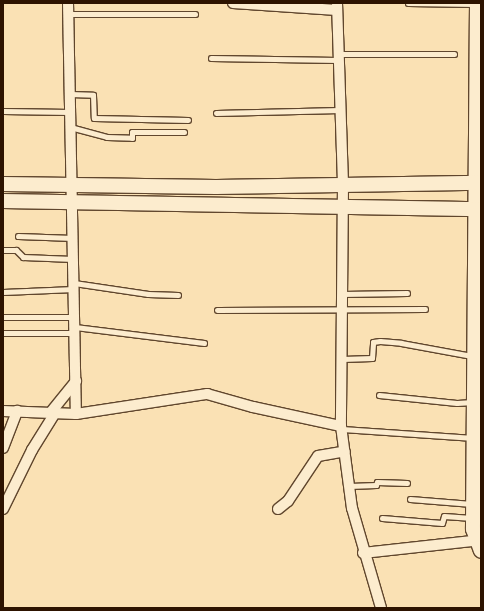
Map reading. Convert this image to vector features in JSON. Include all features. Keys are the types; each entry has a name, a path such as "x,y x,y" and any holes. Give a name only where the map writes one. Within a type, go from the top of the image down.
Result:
{"street":[{"path":"68,3 76,414"},
{"path":"233,3 337,6 343,184 342,427 349,486 363,552 381,608"},
{"path":"363,552 479,544 473,511 475,357 478,315 479,183 477,3"},
{"path":"3,184 72,186 479,183"},
{"path":"3,201 478,209"},
{"path":"3,509 32,450 53,412 76,381"},
{"path":"3,411 76,414 207,394 253,407 342,427"},
{"path":"3,448 17,411"},
{"path":"278,509 288,501 318,456 345,451"}],"lane":[{"path":"408,3 477,3"},
{"path":"68,14 195,14"},
{"path":"211,58 454,54"},
{"path":"70,94 93,95 94,118 188,120"},
{"path":"216,113 340,110"},
{"path":"3,111 70,112"},
{"path":"70,127 107,137 132,138 132,132 184,132"},
{"path":"18,236 73,238"},
{"path":"3,250 16,250 23,257 73,259"},
{"path":"3,292 74,286 148,294 178,295"},
{"path":"342,294 407,293"},
{"path":"217,310 425,309"},
{"path":"3,317 204,343"},
{"path":"3,333 75,326"},
{"path":"342,359 372,358 373,342 380,341 402,342 475,357"},
{"path":"378,395 457,403 475,402"},
{"path":"342,427 475,438"},
{"path":"349,486 376,486 376,482 407,483"},
{"path":"410,499 473,511"},
{"path":"382,518 442,524 444,516 473,511"}]}
